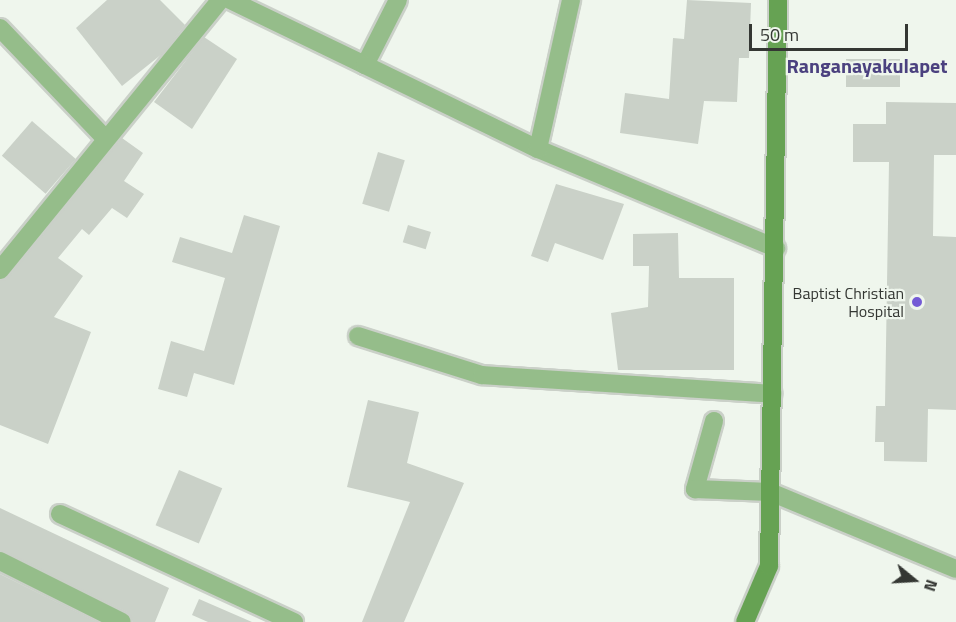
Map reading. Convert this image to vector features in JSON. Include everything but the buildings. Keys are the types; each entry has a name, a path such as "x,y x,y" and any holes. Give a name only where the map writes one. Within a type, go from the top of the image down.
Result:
{"street":[{"path":"0,270 103,136 220,0"},
{"path":"230,0 538,149 776,248"},
{"path":"365,64 398,0"},
{"path":"745,622 769,566 776,248 777,0"},
{"path":"538,149 569,1"},
{"path":"0,28 103,136"},
{"path":"358,336 482,375 772,394"},
{"path":"714,422 695,489 770,492 956,569"},
{"path":"60,514 294,622"},
{"path":"0,561 122,622"}],"place":[{"name":"Baptist Christian Hospital","path":"917,302"}],"district":[{"name":"Ranganayakulapet","path":"867,65"}]}
